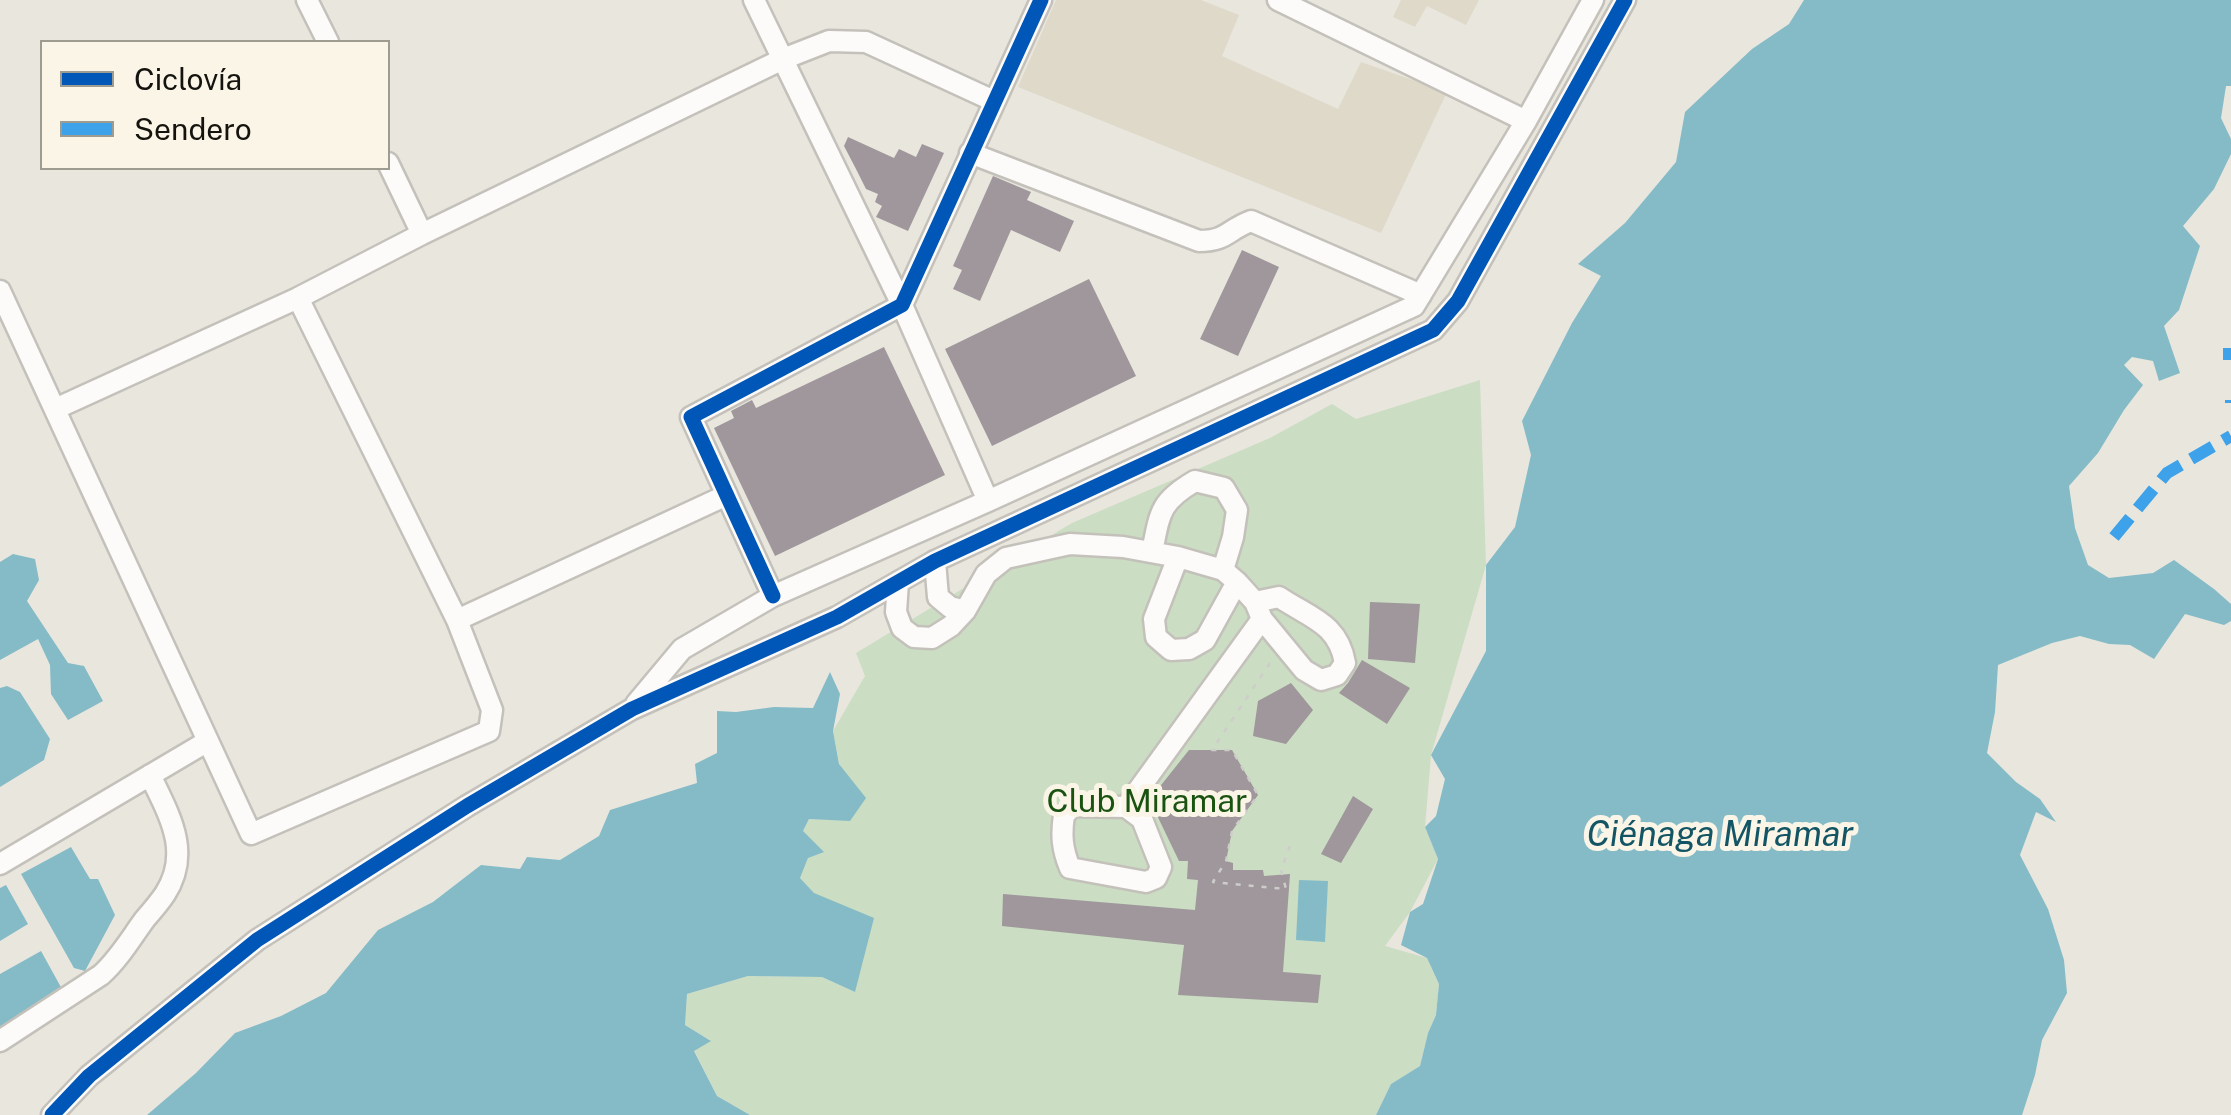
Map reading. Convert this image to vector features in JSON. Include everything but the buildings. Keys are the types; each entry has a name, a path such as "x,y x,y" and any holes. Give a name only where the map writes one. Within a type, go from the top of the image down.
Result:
{"street":[{"path":"307,0 327,40"},
{"path":"754,0 902,305 988,501"},
{"path":"773,596 691,417 902,305 1042,0"},
{"path":"1278,0 1526,122"},
{"path":"632,709 682,649 773,596 1414,306 1526,122 1592,0"},
{"path":"52,1115 90,1076 257,940 467,806 632,709 837,616 935,561 1433,330 1458,300 1624,0"},
{"path":"55,409 298,298 783,59 829,41 866,42 994,102"},
{"path":"970,153 1199,242 1216,241 1251,221 1420,295"},
{"path":"390,167 422,234"},
{"path":"0,291 252,834 489,730 492,710 457,620 298,298"},
{"path":"1152,552 1160,512 1175,493 1195,481 1224,488 1236,510 1230,576 1205,640 1189,649 1172,650 1156,637 1154,619 1178,557"},
{"path":"457,620 727,495"},
{"path":"898,582 896,612 902,628 914,637 932,638 964,611 986,574 1006,558 1070,544 1123,547 1178,557 1230,576 1259,610 1126,807"},
{"path":"935,561 938,596 950,607 964,611"},
{"path":"0,864 208,740"},
{"path":"0,1041 101,975 166,894 180,854 176,835 150,775"},
{"path":"1073,806 1126,807 1142,819 1161,867 1156,878 1146,882 1070,868 1061,837 1064,815 1073,806"}],"path":[{"path":"1263,675 1212,750 1232,750 1258,795 1232,831 1226,861 1213,882 1286,889 1282,870 1290,846"}],"shaded area":[{"path":"1056,0 1201,0 1239,15 1222,56 1338,109 1361,62 1447,92 1381,233 1018,87"},
{"path":"1401,0 1479,0 1466,25 1427,6 1415,27 1393,17"}],"green space":[{"name":"Club Miramar","path":"1480,380 1486,565 1431,755 1425,827 1438,859 1410,912 1385,946 1427,958 1439,984 1436,1015 1420,1066 1391,1084 1376,1115 750,1115 717,1096 694,1050 710,1040 685,1025 687,994 748,976 822,977 855,992 814,893 800,878 808,858 803,831 809,819 850,820 833,731 865,676 856,653 1072,523 1270,438 1332,404 1356,419"}],"water":[{"name":"Ciénaga Miramar","path":"1804,0 2231,0 2231,86 2226,86 2221,118 2231,139 2231,154 2214,189 2183,226 2200,246 2179,310 2164,326 2180,373 2159,381 2153,361 2132,357 2124,365 2143,385 2098,453 2069,486 2075,528 2088,565 2109,578 2153,573 2174,560 2231,604 2231,621 2224,625 2185,614 2154,659 2130,645 2080,636 1998,665 1987,753 2040,799 2056,822 2036,812 2020,855 2048,909 2064,960 2067,993 2042,1040 2022,1115 1376,1115 1391,1084 1420,1066 1436,1015 1439,984 1427,958 1401,945 1410,912 1423,904 1438,859 1425,827 1436,816 1445,779 1431,755 1486,651 1486,565 1515,527 1531,455 1522,421 1601,276 1578,264 1625,223 1676,162 1685,112 1752,49 1789,24"},
{"path":"13,554 35,559 39,580 27,601 68,663 84,666 103,701 68,720 51,694 50,665 38,639 0,660 0,562"},
{"path":"830,672 840,694 833,731 839,764 866,798 850,821 809,819 803,831 824,852 808,858 800,878 814,893 874,918 855,992 822,977 748,976 687,994 685,1025 711,1041 694,1051 717,1096 750,1115 147,1115 235,1033 326,993 378,930 433,902 481,865 520,869 527,857 560,860 599,836 610,810 697,783 695,764 717,753 717,711 813,708"},
{"path":"7,686 20,692 50,739 44,760 0,787 0,688"},
{"path":"71,847 90,879 98,879 115,915 85,971 74,968 21,874"},
{"path":"1299,880 1328,881 1325,942 1296,940"},
{"path":"6,885 28,924 0,941 0,888"},
{"path":"41,951 62,989 0,1027 0,974"}],"marked path":[{"path":"2223,354 2231,354"},
{"path":"2114,537 2167,473 2231,436"}],"cycle path":[{"path":"773,596 691,417 902,305 1041,0"},
{"path":"52,1115 89,1076 257,940 467,806 632,709 837,617 935,561 1433,330 1458,301 1625,0"}]}
